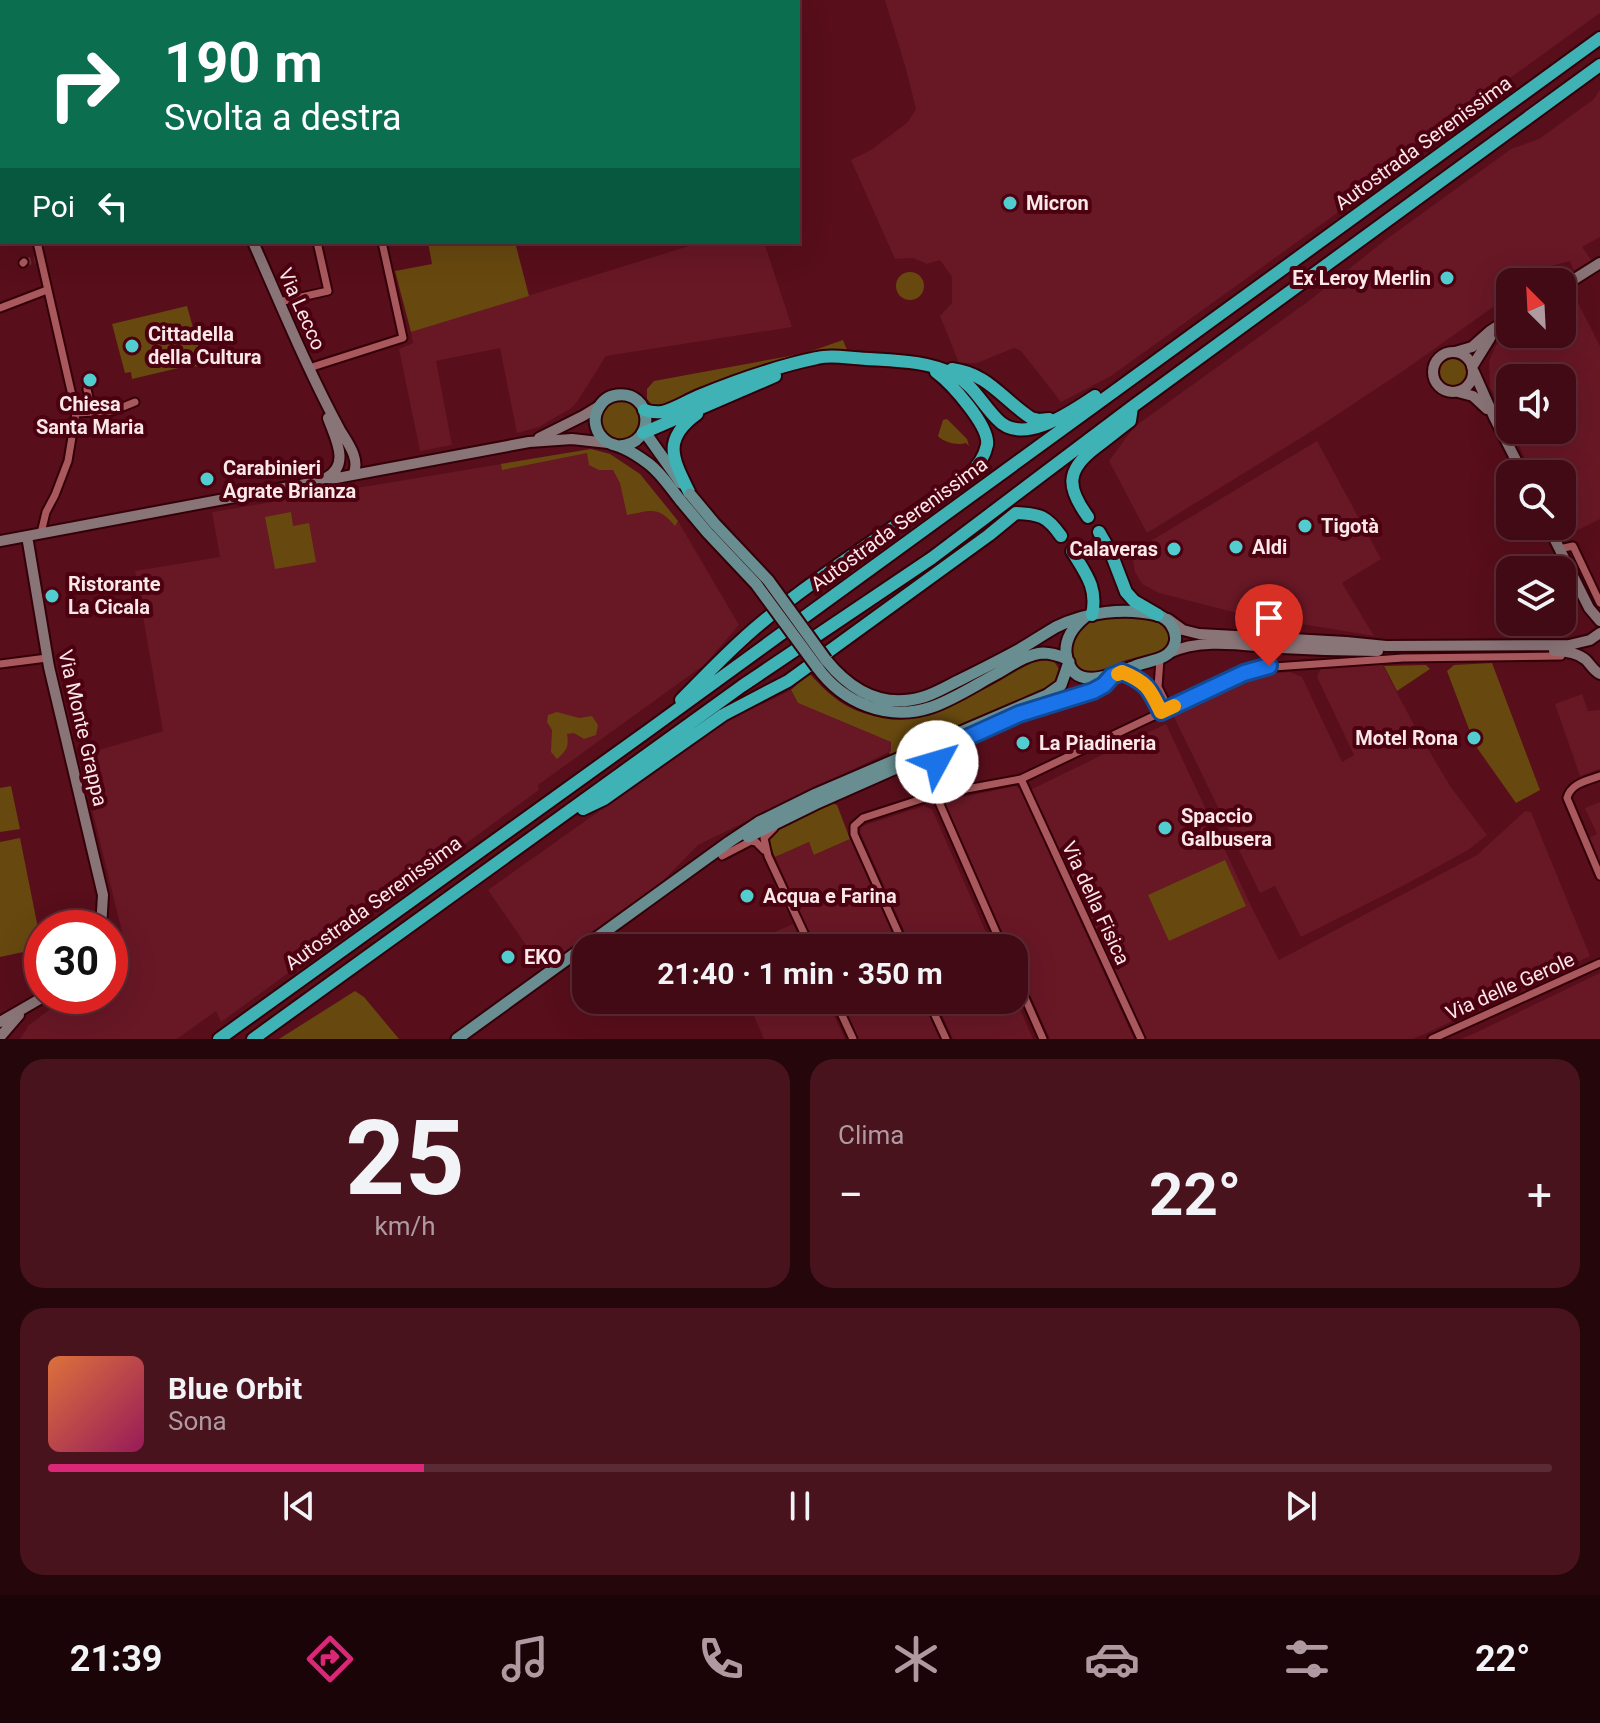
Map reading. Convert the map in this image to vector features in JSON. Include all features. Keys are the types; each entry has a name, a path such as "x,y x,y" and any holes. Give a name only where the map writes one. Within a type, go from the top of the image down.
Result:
{"highway":[{"name":"Autostrada Serenissima","path":"219,1039 1600,38"},
{"name":"Autostrada Serenissima","path":"253,1039 742,686 932,558 1132,407 1600,65"},
{"path":"940,368 968,383 1004,426 1023,430 1035,427 1068,414 1293,262"},
{"path":"644,410 666,411 717,388 823,357 923,365 975,374 1035,419 1045,420 1068,414"},
{"path":"644,432 815,358"},
{"path":"649,730 761,623 977,467 988,438 984,428 947,381 923,365"},
{"path":"686,498 674,455 674,438 688,421 715,402"},
{"path":"1088,517 1074,495 1074,469 1130,421 1132,407"},
{"path":"555,822 604,799 723,715 788,681 1016,513 1045,517 1061,536"},
{"path":"1099,532 1126,592 1134,601 1162,617"},
{"path":"1072,551 1093,589 1095,598 1089,616"}],"main road":[{"path":"614,444 633,443 644,432 644,410 635,399 622,395 611,397 601,405 596,415 600,436 614,444 651,465 720,529 768,580 834,686 858,703 877,709 907,712 935,706 1037,654 1049,653 1068,661 1074,671 1083,677 1098,679 1164,656 1174,646 1175,638 1171,624 1162,617 1118,612 1089,616 1058,626 937,692 916,699 891,700 864,692 822,664"},
{"path":"644,432 686,498"},
{"path":"457,1039 759,822 811,796 1055,690 1064,681 1068,638 1076,626 1089,616"},
{"path":"613,934 755,833 890,772 924,763 966,738 1019,714 1093,691 1117,674"},
{"path":"924,763 931,748 987,720"},
{"path":"468,1039 572,964"}],"street":[{"path":"37,244 38,259 76,413 68,461 46,512 41,533"},
{"name":"Via Lecco","path":"254,244 353,475 357,467 353,453 318,390"},
{"path":"279,302 328,291 317,244"},
{"path":"309,368 403,338 382,244"},
{"path":"1576,278 1600,263"},
{"path":"1576,285 1600,270"},
{"path":"0,308 47,290"},
{"path":"1494,417 1473,396 1448,392 1439,387 1432,371 1440,356 1472,347 1496,327"},
{"path":"1458,392 1468,386 1472,368 1488,340 1496,335"},
{"path":"1455,352 1467,358 1516,460"},
{"path":"87,389 92,412"},
{"path":"76,413 113,411 135,402"},
{"path":"529,442 601,405"},
{"name":"Via Lecco","path":"313,483 333,474 339,467 334,433"},
{"path":"0,541 529,442 572,439 614,444"},
{"path":"353,453 370,464 401,466"},
{"name":"Via Monte Grappa","path":"27,536 47,658 102,886 102,910"},
{"path":"1555,540 1589,608 1600,621"},
{"path":"1559,549 1573,546 1600,603"},
{"path":"1588,663 1586,649 1595,636 1589,608"},
{"path":"1162,617 1183,630 1199,634 1386,646 1566,645 1580,644 1595,636"},
{"path":"1165,710 1158,687 1164,656 1201,644 1344,651 1558,651 1568,652 1600,674"},
{"path":"899,934 855,838 854,826 869,815 934,795 1021,779 1165,710 1255,669 1269,666 1403,658 1549,655 1566,656 1588,663"},
{"path":"0,664 47,658"},
{"path":"1117,674 1139,679 1165,710"},
{"path":"947,793 937,766 938,758 966,738"},
{"path":"924,763 934,795 997,934"},
{"path":"1600,776 1573,787 1567,798 1600,876"},
{"name":"Via della Fisica","path":"1021,779 1141,1039"},
{"path":"768,856 764,840 768,832 815,804"},
{"path":"722,856 753,841 759,843 804,934"},
{"name":"Via delle Gerole","path":"1432,1039 1600,963"},
{"path":"1028,1005 1043,1039"},
{"path":"0,1022 24,1009"},
{"path":"0,1037 24,1010"},
{"path":"841,1014 853,1039"},
{"path":"934,1014 946,1039"}],"shaded area":[{"path":"885,0 1600,0 1600,13 1481,99 1483,108 1111,376 1061,402 1021,351 1014,348 977,363 959,363 940,316 952,303 952,277 940,260 927,264 913,258 895,259 851,160 871,150 908,122 916,109"},
{"path":"1600,89 1600,237 1582,247 1592,261 1576,270 1570,261 1547,268 1496,268 1496,305 1320,426 1147,533 1109,461 1134,427 1511,149 1539,139 1594,99"},
{"path":"428,244 516,244 529,296 411,332 395,271 432,264"},
{"path":"696,244 765,244 792,327 606,356 570,409 539,427 517,433 500,348 436,361 452,445 420,451 399,349 413,343 411,332"},
{"path":"910,272 920,276 924,286 920,296 910,300 900,296 896,286 900,276"},
{"path":"1576,299 1600,346 1600,519 1576,531 1576,460 1526,460 1518,444 1576,444 1576,364 1496,364 1496,399 1490,387 1489,361 1496,345 1496,348 1576,348"},
{"path":"187,306 204,367 187,366 132,379 131,372 125,373 112,324"},
{"path":"843,340 847,350 816,352 762,365 714,382 669,404 655,406 647,399 647,389 654,381 806,353"},
{"path":"1453,359 1462,363 1466,372 1462,381 1453,385 1444,381 1440,372 1444,363"},
{"path":"620,401 634,406 640,415 634,433 616,441 608,436 601,418 606,408"},
{"path":"947,419 967,439 969,446 966,443 947,442 938,436 943,420"},
{"path":"1317,441 1381,559 1342,583 1374,636 1241,614 1159,593 1142,584 1133,561 1139,548"},
{"path":"591,449 610,454 640,474 678,521 739,625 704,665 538,785 539,790 221,1022 216,1011 177,1039 20,1039 29,1025 44,1014 128,1014 128,910 117,910 79,756 163,731 135,571 220,557 212,512"},
{"path":"591,449 610,454 640,474 678,521 675,526 659,512 627,515 620,483 613,470 599,470 589,465 587,453 502,470 501,464"},
{"path":"291,512 293,526 309,523 316,562 275,569 265,517"},
{"path":"1124,616 1159,620 1168,628 1167,646 1154,654 1126,660 1101,671 1085,671 1073,662 1074,640 1082,627 1096,619"},
{"path":"1045,658 1053,660 1059,669 1056,680 1047,688 891,756 891,742 798,703 791,690 809,673 833,697 861,712 884,717 919,717 941,711 1025,665"},
{"path":"1492,663 1540,790 1516,803 1475,745 1447,671 1454,665"},
{"path":"1382,664 1450,786 1487,835 1468,850 1412,881 1301,937 1275,886 1260,893 1172,713 1252,675 1290,672 1302,677 1342,762 1354,755 1317,677 1321,667"},
{"path":"1426,665 1430,669 1397,691 1384,666"},
{"path":"791,690 798,703 891,742 891,751 698,845 656,888 590,934 572,934 572,947 542,968 488,890 725,722"},
{"path":"1582,694 1588,711 1600,710 1600,769 1580,776 1555,704"},
{"path":"557,712 579,718 592,716 598,725 596,735 584,739 574,733 567,734 566,748 557,759 551,752 552,730 547,722 548,715"},
{"path":"1166,724 1279,960 1477,855 1525,811 1531,812 1590,956 1412,1039 1146,1039 1030,790"},
{"path":"11,786 20,829 0,832 0,788"},
{"path":"1015,786 1020,789 1134,1039 1050,1039 1028,990 1028,934 1003,934 945,804"},
{"path":"1600,802 1600,865 1589,838 1597,834 1585,808"},
{"path":"832,803 837,805 850,839 814,855 809,842 775,857 768,841 773,832"},
{"path":"924,806 932,809 987,934 906,934 860,832 865,825"},
{"path":"20,838 34,910 24,910 24,952 0,957 0,842"},
{"path":"850,839 893,934 810,934 775,857 809,842 815,855"},
{"path":"1225,860 1246,906 1169,941 1148,895"},
{"path":"793,924 798,934 770,934"},
{"path":"1600,973 1600,1039 1460,1039 1473,1034"},
{"path":"355,991 364,997 399,1039 279,1039"},
{"path":"753,1014 833,1014 845,1039 764,1039"},
{"path":"846,1014 929,1014 940,1039 858,1039"},
{"path":"941,1014 1022,1014 1033,1039 953,1039"}],"tunnel":[{"path":"24,262 35,260"}],"slow traffic":[{"path":"1118,674 1122,672 1143,681 1161,712 1174,706"}],"place":[{"name":"Micron","path":"1010,203"},
{"name":"Ex Leroy Merlin","path":"1447,278"},
{"name":"Cittadella della Cultura","path":"132,346"},
{"name":"Chiesa Santa Maria","path":"90,380"},
{"name":"Carabinieri Agrate Brianza","path":"207,479"},
{"name":"Tigotà","path":"1305,526"},
{"name":"Aldi","path":"1236,547"},
{"name":"Calaveras","path":"1174,549"},
{"name":"Ristorante La Cicala","path":"52,596"},
{"name":"Motel Rona","path":"1474,738"},
{"name":"La Piadineria","path":"1023,743"},
{"name":"Spaccio Galbusera","path":"1165,828"},
{"name":"Acqua e Farina","path":"747,896"},
{"name":"EKO","path":"508,957"}],"route":[{"path":"937,762 943,752 966,738 1019,714 1093,691 1122,672 1148,686 1161,712 1244,673 1269,666"}]}
